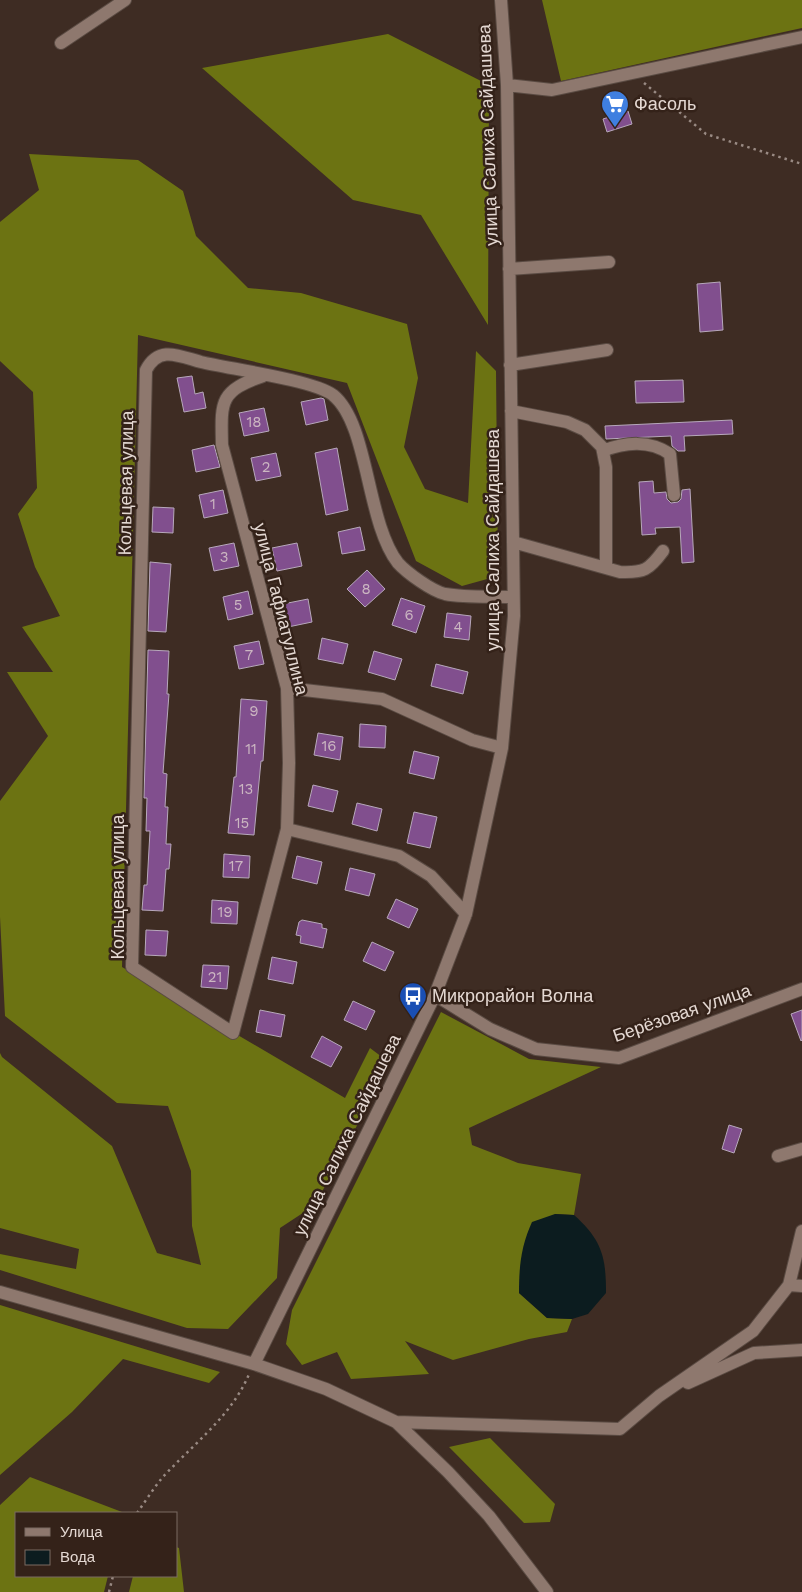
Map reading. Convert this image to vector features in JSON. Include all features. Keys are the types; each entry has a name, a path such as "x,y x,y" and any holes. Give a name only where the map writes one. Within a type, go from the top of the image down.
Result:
{"street":[{"path":"62,43 125,0"},
{"name":"улица Салиха Сайдашева","path":"254,1364 435,995 466,914 502,748 513,597 513,542 507,84 501,0"},
{"path":"507,84 552,90 802,37"},
{"path":"509,269 609,262"},
{"path":"510,365 608,350"},
{"name":"Кольцевая улица","path":"238,1018 233,1033 132,967 146,370 152,359 158,355 173,354 307,385 332,395 345,409 356,433 372,500 386,538 398,562 416,579 444,594 513,597"},
{"name":"улица Гафиатуллина","path":"238,1018 288,829 289,763 286,688 222,445 221,412 226,398 240,384 263,376"},
{"path":"511,410 567,422 585,430 603,450 606,467 606,568"},
{"path":"603,450 620,444 660,447 670,454 674,495"},
{"path":"513,542 620,572 639,573 653,565 663,551"},
{"path":"286,688 382,699 472,740 502,748"},
{"path":"288,829 399,856 431,876 466,914"},
{"name":"Берёзовая улица","path":"435,995 490,1029 536,1049 619,1058 802,989"},
{"path":"778,1156 802,1149"},
{"path":"796,1286 802,1231"},
{"path":"396,1422 620,1429 659,1396 753,1331 802,1281"},
{"path":"0,1292 254,1364 326,1389 396,1422 448,1472 489,1516 547,1592"},
{"path":"659,1396 754,1354 802,1350"}],"path":[{"path":"633,73 706,134 802,164"},
{"path":"138,1512 161,1480 221,1417 244,1388 254,1364"},
{"path":"109,1592 113,1577"}],"green space":[{"path":"542,0 802,0 802,28 561,81"},
{"path":"388,34 489,85 488,325 421,215 353,200 202,68"},
{"path":"29,154 138,160 183,191 196,236 248,288 301,293 407,324 418,378 404,447 425,489 468,503 476,351 496,371 498,576 462,586 416,561 347,383 138,335 122,967 345,1098 370,1048 390,1063 315,1205 280,1228 277,1278 228,1329 187,1328 0,1270 0,1254 76,1269 79,1249 0,1228 0,1053 2,1057 112,1146 157,1253 201,1265 192,1226 191,1171 168,1106 117,1103 5,1016 0,917 0,801 48,736 7,672 53,672 22,627 60,616 35,567 18,514 37,488 33,392 0,361 0,222 39,190"},
{"path":"441,1012 529,1059 601,1067 469,1128 472,1145 518,1163 581,1174 574,1215 555,1214 519,1293 547,1318 572,1319 567,1332 529,1339 453,1360 405,1341 429,1374 351,1379 337,1352 302,1365 286,1344 292,1310"},
{"path":"0,1305 220,1372 209,1383 123,1359 72,1412 0,1475"},
{"path":"490,1438 555,1504 550,1522 524,1523 449,1447"},
{"path":"30,1477 122,1512 15,1512 15,1577 108,1577 104,1592 0,1592 0,1505"},
{"path":"179,1548 184,1592 129,1592 133,1577 178,1577"}],"water":[{"path":"555,1214 574,1215 583,1224 601,1250 605,1269 606,1293 588,1314 572,1319 547,1318 519,1293 521,1256 532,1222"}],"building":[{"path":"628,111 632,124 607,132 603,119"},
{"path":"720,282 723,330 700,332 697,284"},
{"path":"192,376 195,394 203,392 206,408 184,412 177,378"},
{"path":"683,380 684,402 636,403 635,381"},
{"path":"324,399 328,420 306,425 301,402"},
{"path":"264,408 269,431 244,436 239,413"},
{"path":"732,420 733,434 684,436 685,451 678,451 672,446 671,436 606,439 605,426"},
{"path":"214,445 220,467 196,472 192,450"},
{"path":"337,448 348,510 326,515 315,453"},
{"path":"276,453 281,476 256,481 251,458"},
{"path":"653,481 654,493 666,492 667,499 671,503 678,502 681,499 682,490 690,489 694,562 682,563 680,527 655,528 656,534 642,535 639,482"},
{"path":"223,490 228,513 204,518 199,495"},
{"path":"153,507 174,508 173,533 152,532"},
{"path":"360,527 365,550 342,554 338,532"},
{"path":"234,543 239,566 214,571 209,548"},
{"path":"297,543 302,566 277,571 272,548"},
{"path":"150,562 171,564 166,632 148,631"},
{"path":"367,570 385,589 365,607 347,589"},
{"path":"248,591 253,614 228,620 223,597"},
{"path":"401,598 425,606 416,633 392,625"},
{"path":"308,599 312,622 288,627 283,604"},
{"path":"447,613 471,616 469,640 444,637"},
{"path":"322,638 348,644 343,664 318,659"},
{"path":"259,641 264,664 239,669 234,646"},
{"path":"148,650 169,651 167,694 169,694 163,773 167,774 165,807 168,807 166,844 171,844 169,869 166,869 163,911 142,910 144,885 147,885 150,831 146,831 147,798 144,798"},
{"path":"374,651 402,659 395,680 368,672"},
{"path":"436,664 468,672 463,694 431,686"},
{"path":"241,699 267,701 263,761 261,761 254,835 228,833 234,777 236,777"},
{"path":"360,724 386,726 385,748 359,747"},
{"path":"318,733 343,737 340,760 314,755"},
{"path":"414,751 439,757 434,779 409,773"},
{"path":"313,785 338,791 333,812 308,806"},
{"path":"357,803 382,809 377,831 352,824"},
{"path":"414,812 437,817 430,848 407,843"},
{"path":"224,854 250,856 249,878 223,877"},
{"path":"297,856 322,862 317,884 292,878"},
{"path":"350,868 375,874 369,896 345,890"},
{"path":"396,899 418,909 409,928 387,918"},
{"path":"212,900 238,902 237,924 211,923"},
{"path":"302,920 322,924 322,928 327,929 323,948 300,943 301,936 296,935 299,922"},
{"path":"146,930 168,931 166,956 145,955"},
{"path":"372,942 394,952 385,971 363,961"},
{"path":"272,957 297,962 293,984 268,979"},
{"path":"203,965 229,966 227,989 201,987"},
{"path":"353,1001 375,1011 366,1030 344,1020"},
{"path":"260,1010 285,1015 281,1037 256,1032"},
{"path":"802,1010 802,1040 801,1041 791,1014"},
{"path":"322,1036 342,1047 331,1067 311,1057"},
{"path":"729,1125 742,1129 734,1153 722,1149"}],"place":[{"name":"Фасоль","path":"615,128"},
{"name":"Микрорайон Волна","path":"413,1020"}]}
